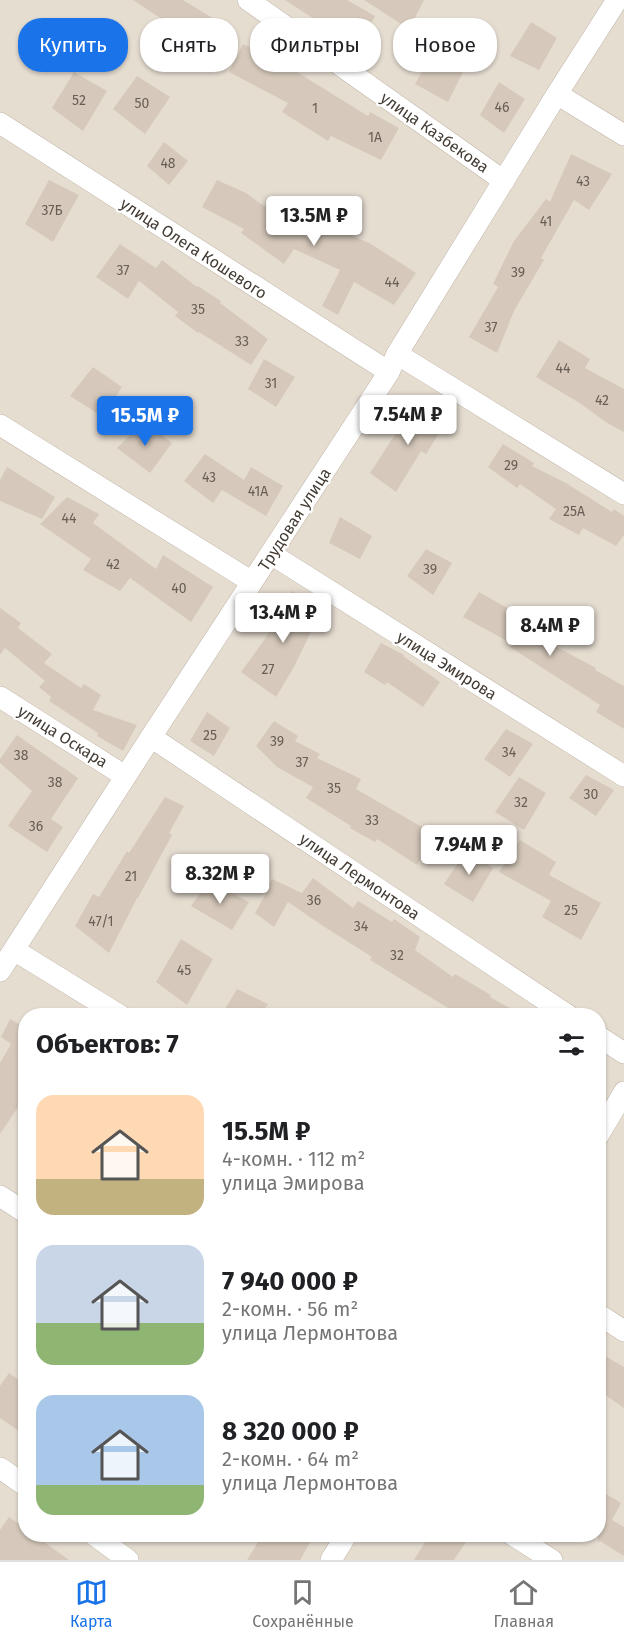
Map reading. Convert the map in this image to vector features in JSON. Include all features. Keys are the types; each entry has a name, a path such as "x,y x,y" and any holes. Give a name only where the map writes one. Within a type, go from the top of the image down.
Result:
{"street":[{"name":"улица Казбекова","path":"248,0 504,181"},
{"name":"Трудовая улица","path":"0,971 393,363 557,94 618,0"},
{"path":"557,94 624,135"},
{"name":"улица Олега Кошевого","path":"0,123 393,363 624,494"},
{"path":"0,425 252,582"},
{"name":"улица Эмирова","path":"271,554 624,776"},
{"name":"улица Оскара","path":"0,697 125,776"},
{"name":"улица Лермонтова","path":"151,736 556,1008"},
{"path":"14,950 108,1008"},
{"path":"606,1041 624,1053"},
{"path":"606,1122 624,1092"},
{"path":"0,1196 18,1208"},
{"path":"606,1319 624,1331"},
{"path":"0,1468 18,1480"},
{"path":"104,1542 128,1560"},
{"path":"331,1560 342,1542"},
{"path":"524,1542 552,1560"}],"shaded area":[{"path":"0,0 624,0 624,1560 0,1560"}],"building":[{"path":"133,0 183,0 212,18 160,18"},
{"path":"285,0 347,0 375,16 374,18 313,18"},
{"path":"364,0 424,0 415,18 393,19"},
{"path":"531,22 557,38 539,70 510,56"},
{"path":"243,44 250,47 250,72 297,72 368,116 370,112 399,128 381,160 331,136 328,141 282,112 288,103 229,72 238,72 238,54"},
{"path":"74,72 107,91 83,131 52,108"},
{"path":"422,72 463,72 448,102 415,84"},
{"path":"137,76 170,97 145,134 113,109"},
{"path":"499,82 525,99 504,133 480,115"},
{"path":"164,142 188,161 169,185 147,166"},
{"path":"571,154 612,174 589,210 574,200 541,258 544,260 514,311 497,353 469,337 498,287 493,284 514,241 546,199 550,202"},
{"path":"49,180 79,195 53,242 25,224"},
{"path":"217,180 246,193 312,241 319,221 371,244 416,273 394,305 354,282 338,315 322,306 340,270 294,249 284,264 241,233 244,229 202,207"},
{"path":"120,244 156,268 162,260 197,287 221,301 220,303 268,339 251,365 198,333 175,316 178,312 139,281 128,299 96,277"},
{"path":"559,340 590,359 585,368 624,389 624,432 536,377"},
{"path":"264,359 295,377 276,407 248,389"},
{"path":"93,367 122,387 103,417 70,396"},
{"path":"420,404 448,419 426,454 421,451 396,492 370,473 396,433"},
{"path":"144,421 172,443 150,473 117,448"},
{"path":"503,444 534,463 532,466 566,483 612,512 614,509 624,516 624,535 616,546 583,528 579,535 549,519 556,509 520,484 517,488 488,467"},
{"path":"205,454 244,480 251,467 283,486 266,516 222,490 213,503 184,481"},
{"path":"7,467 55,497 42,519 0,501 0,480"},
{"path":"67,497 99,514 93,523 156,569 163,555 213,587 191,622 130,578 120,591 83,570 91,559 40,524"},
{"path":"340,517 372,536 360,559 329,543"},
{"path":"426,549 452,563 433,595 407,576"},
{"path":"292,591 322,609 294,667 276,697 241,672 265,639"},
{"path":"479,592 511,610 509,614 556,638 551,644 624,686 624,729 596,712 600,705 510,647 513,644 463,617"},
{"path":"0,608 21,623 18,628 52,654 44,663 81,688 84,684 101,695 93,710 137,725 123,751 97,736 98,733 49,701 51,697 39,687 45,681 5,648 0,655"},
{"path":"381,643 404,655 440,682 423,707 387,682 385,685 364,672"},
{"path":"207,712 230,728 214,756 190,741"},
{"path":"274,721 298,736 295,741 320,754 317,758 361,779 356,789 434,834 417,865 377,839 375,842 350,828 351,826 306,798 313,787 277,767 256,746"},
{"path":"506,729 533,744 510,777 484,759"},
{"path":"17,735 78,778 51,819 63,827 47,852 8,826 32,791 0,763 0,759"},
{"path":"586,775 614,790 596,816 569,798"},
{"path":"519,777 546,793 524,830 495,812"},
{"path":"165,797 184,806 169,833 172,835 109,953 75,926 93,894 99,897 127,851 129,853"},
{"path":"520,840 556,862 549,875 601,903 581,940 542,917 551,901 499,872"},
{"path":"466,851 493,868 473,902 444,884"},
{"path":"313,878 353,908 358,901 392,922 394,919 420,937 415,950 453,977 455,974 510,1008 448,1008 370,960 372,957 288,902 274,927 255,913 272,879 302,893"},
{"path":"209,881 249,902 232,930 191,906"},
{"path":"181,939 213,959 187,1005 156,982"},
{"path":"237,989 268,1004 265,1008 226,1008"},
{"path":"10,1019 18,1023 18,1107 0,1134 0,1063 11,1044 1,1037"},
{"path":"606,1357 624,1367 624,1408 606,1396"},
{"path":"9,1373 18,1379 18,1430 0,1418 0,1386"},
{"path":"606,1494 621,1503 612,1520 624,1527 624,1556 602,1542 606,1542"},
{"path":"9,1517 18,1523 18,1542 44,1542 69,1560 0,1560 0,1530"},
{"path":"258,1542 310,1542 300,1560 247,1560"},
{"path":"425,1542 466,1542 454,1560 414,1560"}]}
